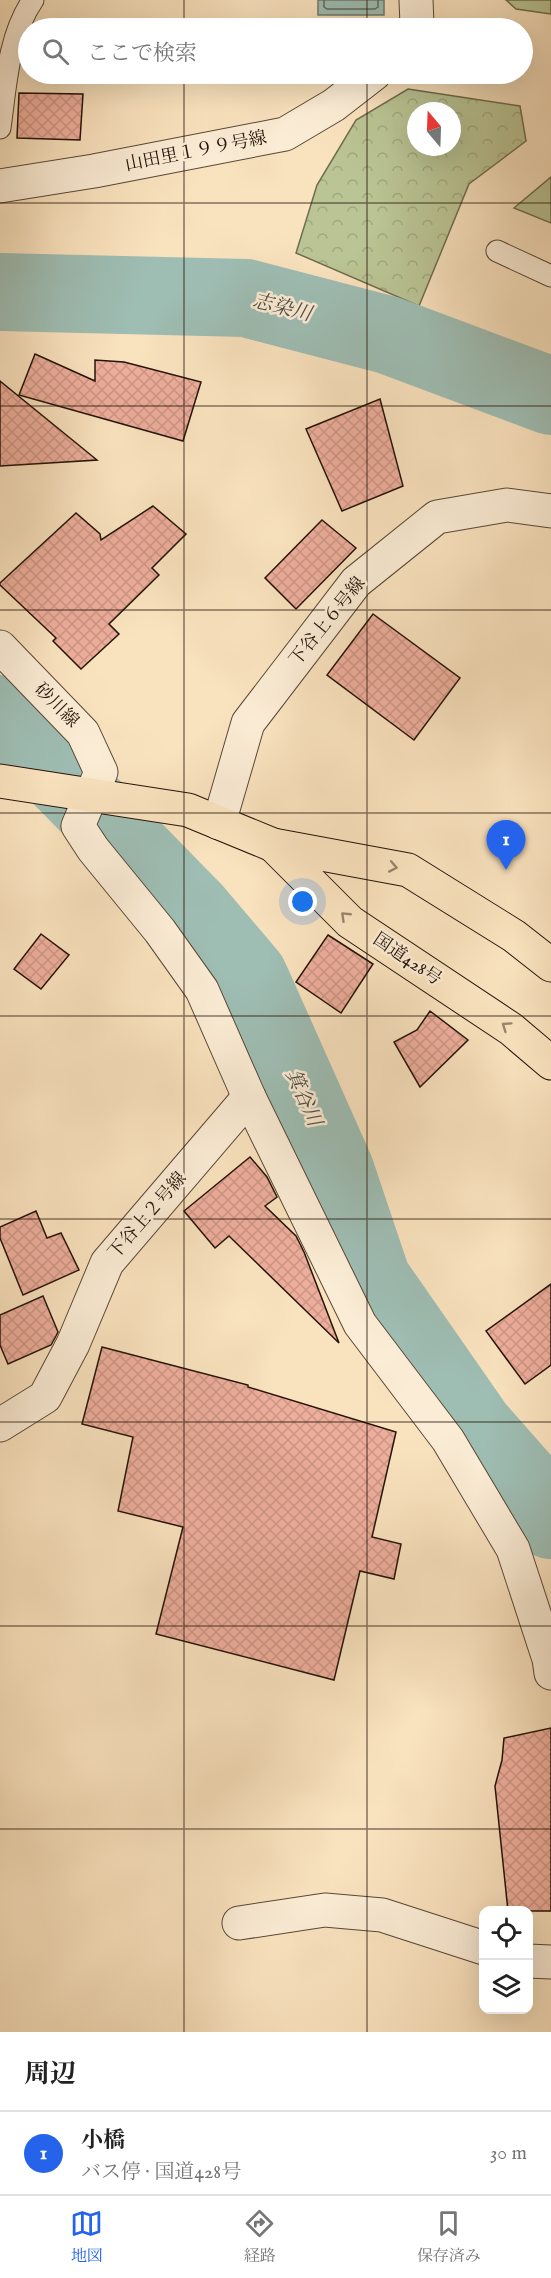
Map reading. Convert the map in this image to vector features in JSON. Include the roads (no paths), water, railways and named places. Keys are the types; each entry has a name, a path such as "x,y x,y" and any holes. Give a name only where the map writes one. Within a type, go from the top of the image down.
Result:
{"highway":[{"name":"国道428号","path":"15,783 104,789 188,810 273,845 408,870 514,936 551,965"},
{"name":"国道428号","path":"273,845 350,922 511,1029 551,1063"}],"street":[{"path":"416,0 417,18"},
{"name":"山田里１９９号線","path":"0,186 94,171 285,134 334,105 361,84"},
{"name":"下谷上６号線","path":"219,823 248,723 356,582 437,517 507,505 551,511"},
{"name":"砂川線","path":"0,647 83,733 104,789"},
{"path":"104,789 78,826 93,849 160,930 202,990 249,1097 360,1324 448,1440 513,1549 549,1659 551,1672"},
{"name":"下谷上２号線","path":"0,1425 45,1397 73,1344 108,1263 249,1097"},
{"path":"238,1923 325,1910 382,1915 479,1947"},
{"path":"533,1961 551,1962"}],"lane":[{"path":"23,18 33,0"},
{"path":"0,128 10,59 18,33"},
{"path":"497,251 551,276"}],"water":[{"path":"318,0 384,0 384,15 318,15"}],"waterway":[{"name":"志染川","path":"0,292 246,298 388,335 551,396"},
{"name":"箕谷川","path":"0,714 193,911 249,977 335,1170 372,1280 475,1428 548,1511 551,1520"}],"place":[{"name":"小橋","path":"506,870"}]}
